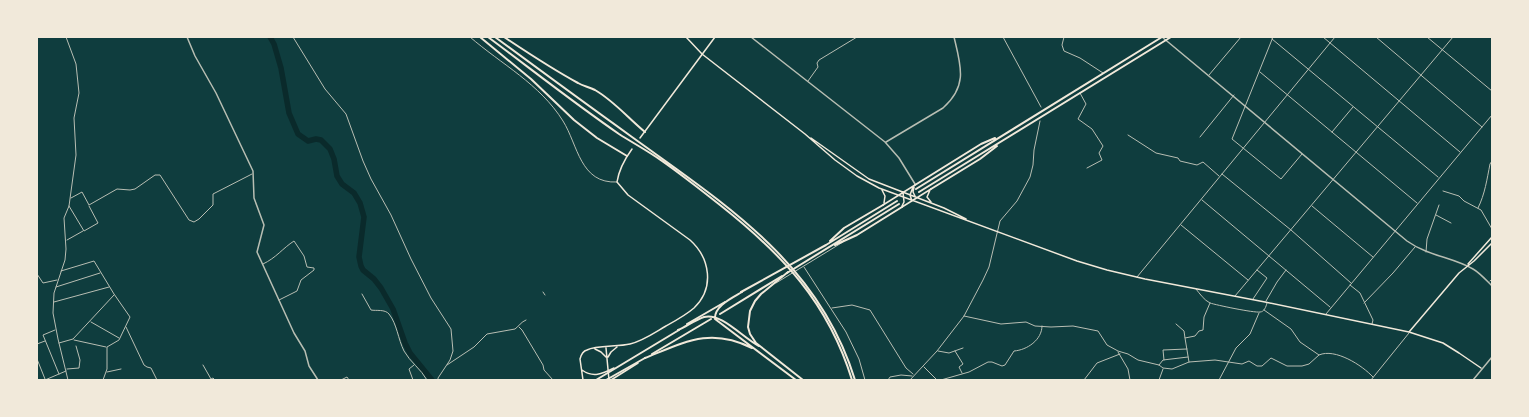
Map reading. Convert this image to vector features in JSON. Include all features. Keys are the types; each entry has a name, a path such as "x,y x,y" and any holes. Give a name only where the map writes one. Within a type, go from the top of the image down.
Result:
{"highway":[{"path":"480,37 531,79 574,120 597,138 627,156"},
{"path":"488,37 595,117 629,141 663,162 696,186 744,224 787,263"},
{"path":"495,37 723,204 765,240 796,273 816,298 833,327 845,352 855,380"},
{"path":"504,37 536,58 599,93 620,108 630,120 645,132"},
{"path":"916,188 1162,37"},
{"path":"919,192 1171,37"},
{"path":"915,185 981,144 1001,136"},
{"path":"931,189 980,159 1004,140"},
{"path":"596,380 742,292 826,245 897,201"},
{"path":"720,314 899,204"},
{"path":"826,245 844,228 883,205"},
{"path":"828,249 845,241 902,207"},
{"path":"788,272 761,294 755,301 748,317 748,326 752,339 803,380"},
{"path":"796,273 832,329 844,355 852,380"},
{"path":"742,292 718,308 715,314 718,322 796,380"},
{"path":"678,330 702,318 715,317 724,321 746,339 762,348"},
{"path":"609,380 711,320"},
{"path":"645,358 683,342 708,338 732,340 757,351"}],"main road":[{"path":"686,37 702,54 805,134 864,176 932,203 973,223"},
{"path":"640,138 715,37"},
{"path":"805,134 855,175 881,189 1092,266 1137,277 1409,332 1443,343 1481,368"},
{"path":"583,380 582,370 579,363 581,355 587,350 630,344 644,339 690,311 702,297 707,286 708,273 705,260 694,244 628,195 617,182 618,173 632,149"},
{"path":"883,205 915,185"},
{"path":"912,201 910,195 915,185"},
{"path":"915,185 914,192 917,198"},
{"path":"881,189 886,199 883,205"},
{"path":"902,207 931,189"},
{"path":"931,189 928,197 932,203"},
{"path":"902,207 904,202 903,192"},
{"path":"1467,266 1492,237"},
{"path":"1409,332 1458,273 1478,257 1492,243"},
{"path":"607,359 617,346"},
{"path":"606,347 609,380 645,358"},
{"path":"593,348 601,352 607,359"},
{"path":"582,370 590,375 597,375 624,363"}],"street":[{"path":"66,37 76,64 79,93 74,118 76,155 69,206 64,218 66,240 65,260 60,271 56,287 54,314 56,330 68,380"},
{"path":"187,37 195,56 216,93 252,171 254,198 264,226 257,252 294,333 305,351 309,366 318,380"},
{"path":"293,37 325,89 346,114 361,156 395,222 411,259 429,294 451,329 453,351 437,379"},
{"path":"470,37 523,78 547,100 563,121 587,170 597,179 609,183 617,182"},
{"path":"752,37 885,142 899,158 915,185"},
{"path":"808,81 818,68 816,63 819,60 857,37"},
{"path":"885,142 943,108 951,101 957,92 961,71 954,37"},
{"path":"1003,37 1041,107"},
{"path":"1064,37 1062,45 1064,51 1080,58 1103,74"},
{"path":"1162,37 1234,95 1264,122 1395,231 1415,246 1426,252 1475,270 1492,286"},
{"path":"1209,75 1241,37"},
{"path":"1273,37 1232,139 1281,179 1302,153"},
{"path":"1323,37 1460,152"},
{"path":"1137,277 1335,37"},
{"path":"1376,37 1482,127"},
{"path":"1428,37 1492,91"},
{"path":"1234,296 1453,37"},
{"path":"1272,39 1439,178"},
{"path":"1259,72 1417,203"},
{"path":"1080,93 1086,104 1078,119 1092,129 1103,146 1100,153 1102,160 1088,168"},
{"path":"1200,137 1234,95"},
{"path":"1332,132 1354,107"},
{"path":"1326,314 1417,203 1492,115"},
{"path":"910,380 913,375 924,366 937,351 964,316 986,274 1000,221 1017,201 1030,177 1040,121"},
{"path":"1128,135 1156,153 1178,158 1180,161 1198,165 1203,162 1220,176"},
{"path":"1478,208 1483,198 1483,190 1492,161"},
{"path":"89,205 117,189 135,189 155,175 160,175 189,220 194,222 213,205 213,194 252,174"},
{"path":"1222,174 1291,230 1360,293 1373,320 1372,324"},
{"path":"66,240 98,223 82,192 70,198"},
{"path":"1443,192 1459,196 1464,201 1478,208 1483,212 1492,229"},
{"path":"1201,199 1330,308"},
{"path":"1426,252 1427,239 1439,205"},
{"path":"69,206 84,231"},
{"path":"1311,206 1373,257"},
{"path":"1436,215 1451,223"},
{"path":"1180,224 1248,280"},
{"path":"263,264 273,259 294,241 304,256 307,266 314,268 314,270 300,280 297,291 279,300"},
{"path":"775,283 804,267 845,241"},
{"path":"1364,303 1393,274 1415,246"},
{"path":"59,343 73,340 107,347 120,338 130,316 114,294 94,261 60,271"},
{"path":"804,267 846,332 859,358 865,380"},
{"path":"1253,300 1267,280 1267,278 1257,270"},
{"path":"1264,310 1266,302 1277,282 1286,270"},
{"path":"56,287 101,272"},
{"path":"37,274 43,283 58,280"},
{"path":"54,302 110,287"},
{"path":"1196,289 1210,303 1259,312 1264,310 1270,313 1291,329 1300,342 1319,355"},
{"path":"73,340 114,294"},
{"path":"362,294 371,310 385,311 389,314 395,325 405,352 414,365 423,372 427,380"},
{"path":"1185,338 1195,336 1199,330 1203,330 1204,316 1210,303"},
{"path":"831,308 852,305 870,310 906,368 913,375"},
{"path":"1219,380 1236,348 1250,334 1259,312"},
{"path":"964,316 1001,324 1026,322 1035,326 1073,326 1098,331 1107,345 1138,360 1158,365 1163,368 1172,369 1189,362 1215,360 1242,364 1249,361 1257,366 1262,366 1271,358 1287,366 1302,366 1309,364 1319,355 1324,353 1347,358 1363,367 1373,377"},
{"path":"446,365 474,347 487,334 518,327 521,322 526,320"},
{"path":"90,321 120,338"},
{"path":"1176,324 1184,331 1189,362"},
{"path":"941,380 969,372 988,362 1002,366 1005,365 1014,351 1024,350 1041,335 1042,326"},
{"path":"126,327 144,365 151,368 157,380"},
{"path":"518,327 522,330 534,349 543,365 544,370 553,380"},
{"path":"56,330 43,335 59,374"},
{"path":"1371,380 1409,332"},
{"path":"37,344 45,341"},
{"path":"66,369 79,368 80,360 76,346"},
{"path":"103,380 106,372 107,347"},
{"path":"937,351 949,353 963,348"},
{"path":"1164,360 1163,350 1187,348"},
{"path":"955,351 963,364 959,367 962,373"},
{"path":"1118,351 1128,369 1130,380"},
{"path":"1084,380 1097,363 1120,354"},
{"path":"1158,365 1164,360 1188,357"},
{"path":"1473,380 1481,368 1492,357"},
{"path":"37,360 45,380 67,371"},
{"path":"203,365 210,380 214,378 214,380"},
{"path":"413,380 409,369 414,365"},
{"path":"924,366 937,380"},
{"path":"1159,380 1163,368"},
{"path":"106,372 121,369"},
{"path":"888,380 890,377 913,375"},
{"path":"341,380 348,377 349,380"}],"waterway":[{"path":"270,37 274,44 281,68 289,113 298,134 308,141 316,139 321,140 330,149 334,159 337,176 342,184 354,193 360,203 364,217 359,257 361,266 363,270 374,279 381,288 393,309 410,353 432,380"}]}
